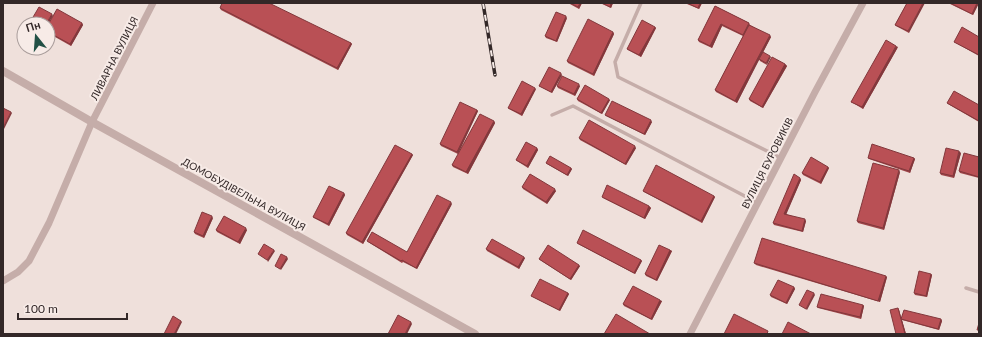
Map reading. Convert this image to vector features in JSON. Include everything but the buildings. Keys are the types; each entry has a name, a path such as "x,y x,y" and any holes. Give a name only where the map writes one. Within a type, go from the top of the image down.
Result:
{"street":[{"name":"ЛИВАРНА ВУЛИЦЯ","path":"3,281 18,272 28,262 49,223 92,122 153,3"},
{"name":"ВУЛИЦЯ БУРОВИКІВ","path":"690,334 863,3"},
{"name":"ДОМОБУДІВЕЛЬНА ВУЛИЦЯ","path":"3,71 92,122 475,334"}],"lane":[{"path":"640,3 615,62 618,77 781,158"},
{"path":"552,115 573,106 758,203"},
{"path":"966,288 979,292"}],"railway":[{"path":"483,3 495,75"}]}
